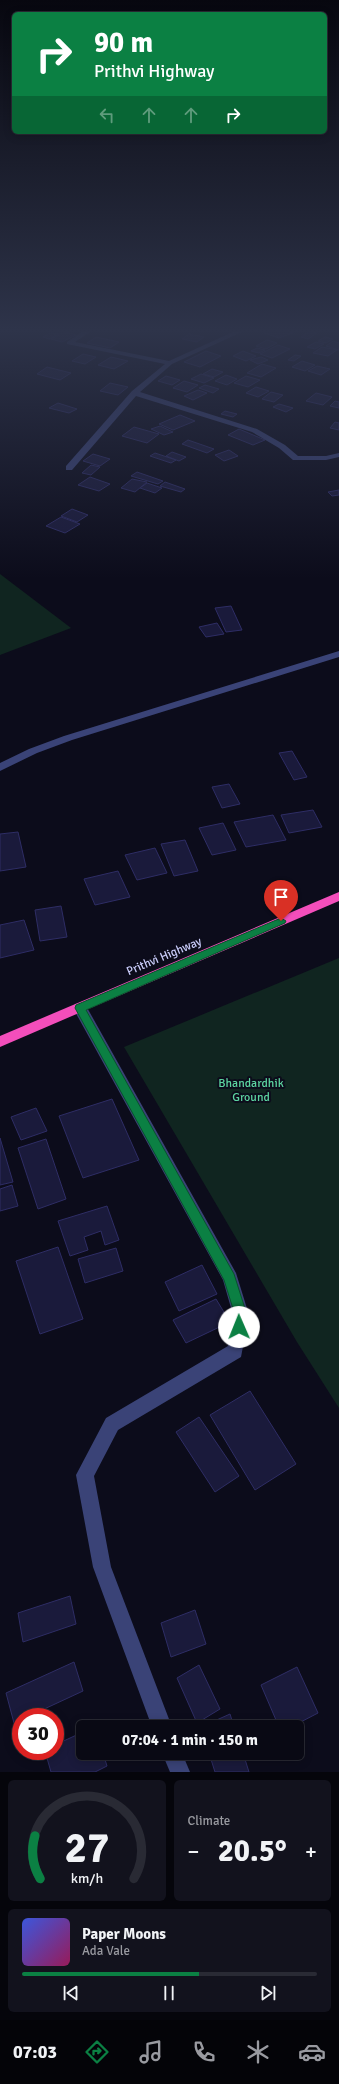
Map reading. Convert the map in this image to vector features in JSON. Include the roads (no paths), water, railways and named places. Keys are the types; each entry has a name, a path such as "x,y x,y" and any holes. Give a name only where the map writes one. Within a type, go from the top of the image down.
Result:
{"highway":[{"name":"Prithvi Highway","path":"0,1042 339,896"}],"street":[{"path":"69,468 116,414"},
{"path":"200,414 243,424 276,441 296,458 326,458 339,456"},
{"path":"0,768 64,738 115,724 273,673 339,654"},
{"path":"80,1008 230,1278 241,1315 235,1351 112,1424 85,1475 102,1567 159,1720"},
{"path":"175,1760 180,1772"}],"park label":[{"name":"Bhandardhik Ground","path":"251,1090"}]}
